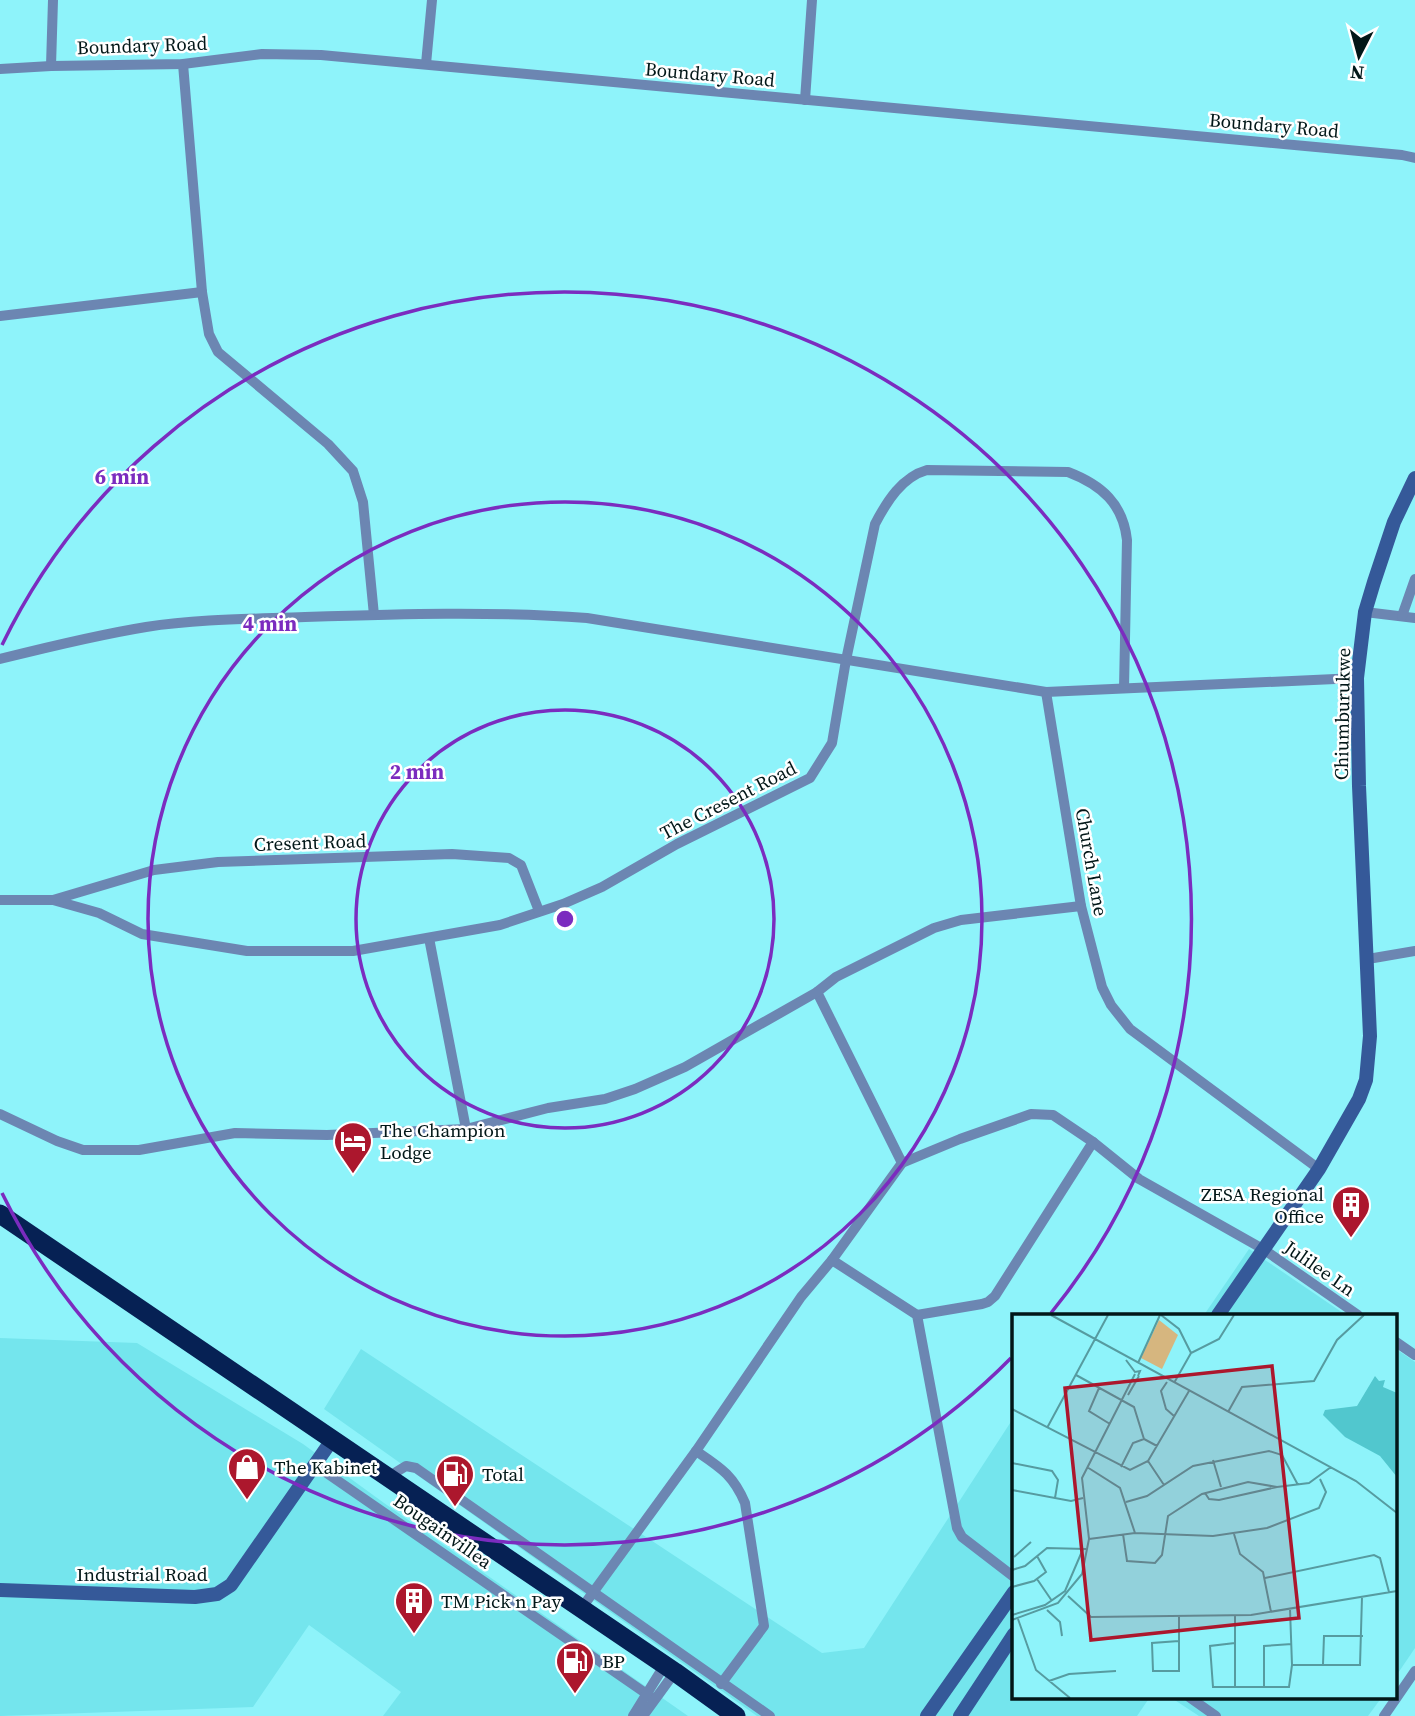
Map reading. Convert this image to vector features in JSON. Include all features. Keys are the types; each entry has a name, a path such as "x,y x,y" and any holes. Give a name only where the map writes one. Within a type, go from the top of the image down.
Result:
{"highway":[{"path":"0,1214 736,1716"}],"street":[{"path":"51,66 53,0"},
{"path":"426,65 432,0"},
{"path":"805,100 812,0"},
{"name":"Boundary Road","path":"0,69 183,64 262,54 321,55 1415,158"},
{"path":"183,64 202,292 209,334 218,352 328,444 353,471 363,502 374,615"},
{"path":"0,316 202,292"},
{"name":"The Cresent Road","path":"0,900 53,900 99,913 142,934 247,951 353,951 500,925 563,904 602,887 677,844 810,778 832,743 846,660 875,524 884,506 901,485 915,473 927,470 1068,472 1080,476 1115,503 1125,520 1127,540 1124,688"},
{"name":"Chiumburukwe","path":"1219,1314 1319,1169 1359,1099 1366,1080 1370,1037 1357,678 1365,612 1394,522 1415,478"},
{"path":"1402,615 1415,579"},
{"path":"1365,612 1415,618"},
{"path":"0,659 148,627 210,621 520,613 587,618 1046,692 1357,678"},
{"name":"Church Lane","path":"1046,692 1081,906 1102,987 1111,1005 1130,1029 1319,1169"},
{"name":"Cresent Road","path":"53,900 154,870 218,862 452,854 509,858 521,865 539,911"},
{"path":"0,1114 83,1150 139,1150 235,1133 327,1135 466,1129 548,1108 606,1099 635,1089 685,1067 817,992 836,977 934,928 1004,913 1081,906"},
{"path":"429,938 466,1129"},
{"path":"1368,959 1415,951"},
{"path":"581,1609 696,1451 802,1297 902,1163 817,992"},
{"name":"Julilee Ln","path":"902,1163 1031,1114 1054,1115 1139,1179 1263,1249 1357,1314"},
{"path":"832,1260 917,1315 988,1302 995,1296 1093,1142"},
{"path":"917,1315 957,1528 962,1537 1012,1575"},
{"path":"1398,1343 1415,1355"},
{"name":"Industrial Road","path":"0,1590 195,1597 217,1594 231,1585 332,1440"},
{"path":"696,1451 727,1472 745,1503 764,1620 763,1630 721,1684"},
{"name":"Bougainvillea","path":"315,1465 651,1697"},
{"path":"388,1477 406,1466 416,1468 770,1716"},
{"path":"927,1716 1012,1595"},
{"path":"960,1716 1012,1637"},
{"path":"971,1654 991,1669"},
{"path":"643,1716 651,1697 669,1669"},
{"path":"1398,1696 1415,1671"},
{"path":"633,1716 651,1697"},
{"path":"1190,1698 1216,1716"},
{"path":"1384,1716 1396,1698"}],"shaded area":[{"path":"1249,1249 1345,1314 1205,1314"},
{"path":"0,1338 137,1343 303,1444 688,1716 383,1716 401,1692 309,1625 253,1707 0,1716"},
{"path":"361,1349 822,1653 864,1648 1012,1420 1012,1698 1149,1698 1137,1716 757,1716 324,1409"},
{"path":"1398,1350 1415,1362 1415,1648 1398,1673"},
{"path":"1172,1698 1381,1698 1368,1716 1199,1716"}],"place":[{"name":"The Champion Lodge","path":"353,1175"},
{"name":"ZESA Regional Office","path":"1351,1239"},
{"name":"The Kabinet","path":"247,1501"},
{"name":"Total","path":"455,1508"},
{"name":"TM Pick n Pay","path":"414,1635"},
{"name":"BP","path":"575,1695"}]}
